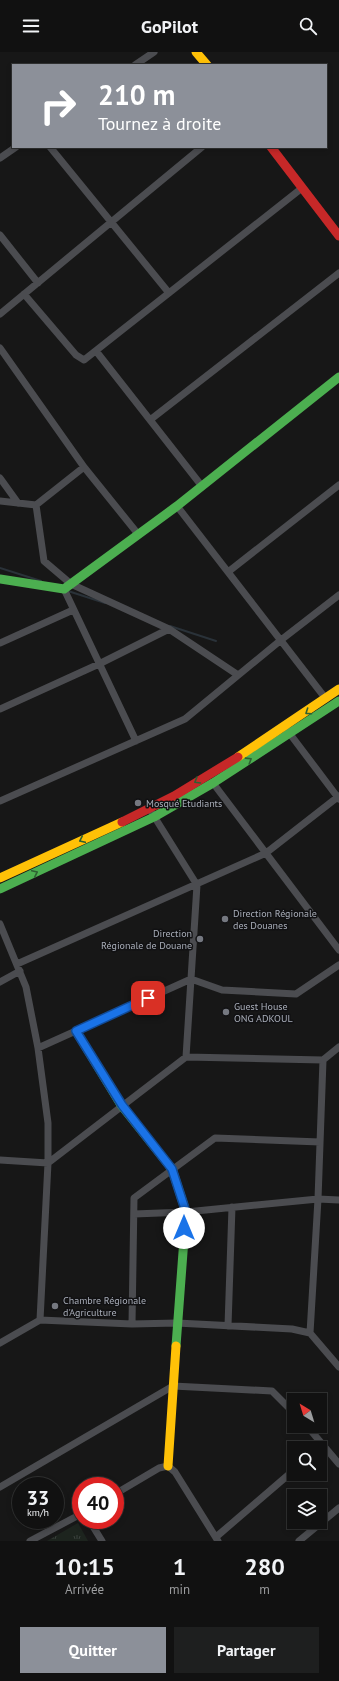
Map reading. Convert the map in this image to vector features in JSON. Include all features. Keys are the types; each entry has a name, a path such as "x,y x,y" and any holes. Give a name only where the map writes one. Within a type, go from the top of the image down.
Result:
{"street":[{"path":"136,64 154,52"},
{"path":"196,52 206,64"},
{"path":"0,158 15,148"},
{"path":"51,148 169,293"},
{"path":"0,314 201,148"},
{"path":"272,148 339,236"},
{"path":"24,294 76,355 84,360 302,188"},
{"path":"0,235 38,283"},
{"path":"150,420 339,273"},
{"path":"0,348 84,467 138,534"},
{"path":"96,351 202,485"},
{"path":"68,587 177,506 339,377"},
{"path":"0,500 36,505 84,467"},
{"path":"0,478 18,503"},
{"path":"228,572 339,485"},
{"path":"36,505 44,561 68,587 73,610 136,740"},
{"path":"177,506 326,699"},
{"path":"2,581 68,587 169,630 238,675"},
{"path":"0,802 185,718 339,595"},
{"path":"0,643 73,610"},
{"path":"0,709 169,630"},
{"path":"0,889 154,817 213,783 288,731 339,689"},
{"path":"0,878 149,809 339,701"},
{"path":"17,964 266,853 339,797 288,731"},
{"path":"213,783 339,950"},
{"path":"149,809 197,885 186,1057"},
{"path":"0,924 26,987 38,1048 48,1123 48,1163 40,1320"},
{"path":"38,1048 191,979 222,990 296,994 339,965"},
{"path":"0,982 20,971"},
{"path":"76,1031 122,1105 172,1169 186,1212 176,1323 168,1466"},
{"path":"0,1160 48,1163 186,1057 323,1060 339,1047"},
{"path":"310,1333 318,1199 323,1060"},
{"path":"132,1324 134,1198 215,1138 320,1142"},
{"path":"134,1214 186,1212 318,1199 339,1200"},
{"path":"228,1326 232,1208"},
{"path":"0,1342 40,1320 132,1324 176,1323 292,1329 310,1333 339,1367"},
{"path":"0,1487 173,1386 272,1391 287,1406"},
{"path":"327,1453 339,1464"},
{"path":"124,1489 159,1468 168,1466 176,1472 217,1539 287,1476"},
{"path":"299,1541 339,1508"},
{"path":"30,1541 72,1519"},
{"path":"95,1529 102,1541"}],"green space":[{"path":"72,1526 72,1529 81,1529 88,1541 47,1541"}],"waterway":[{"path":"0,568 41,581"},
{"path":"68,591 105,603"},
{"path":"170,626 216,641"}],"traffic: fast":[{"path":"0,579 64,589 177,506 339,377"},
{"path":"0,889 154,817 213,783 339,701"},
{"path":"76,1031 121,1105 172,1169 186,1212 176,1346"}],"traffic: slow":[{"path":"196,52 206,64"},
{"path":"238,757 339,689"},
{"path":"0,878 122,822"},
{"path":"168,1466 176,1346"}],"traffic: jam":[{"path":"272,148 339,236"},
{"path":"122,822 174,796 238,757"}],"place":[{"name":"Mosqué Etudiants","path":"138,803"},
{"name":"Direction Régionale des Douanes","path":"225,919"},
{"name":"Direction Régionale de Douane","path":"200,939"},
{"name":"Guest House ONG ADKOUL","path":"226,1012"},
{"name":"Chambre Régionale d'Agriculture","path":"55,1306"}],"route":[{"path":"148,998 76,1031 103,1077 122,1105 172,1169 186,1212 184,1228"}]}
